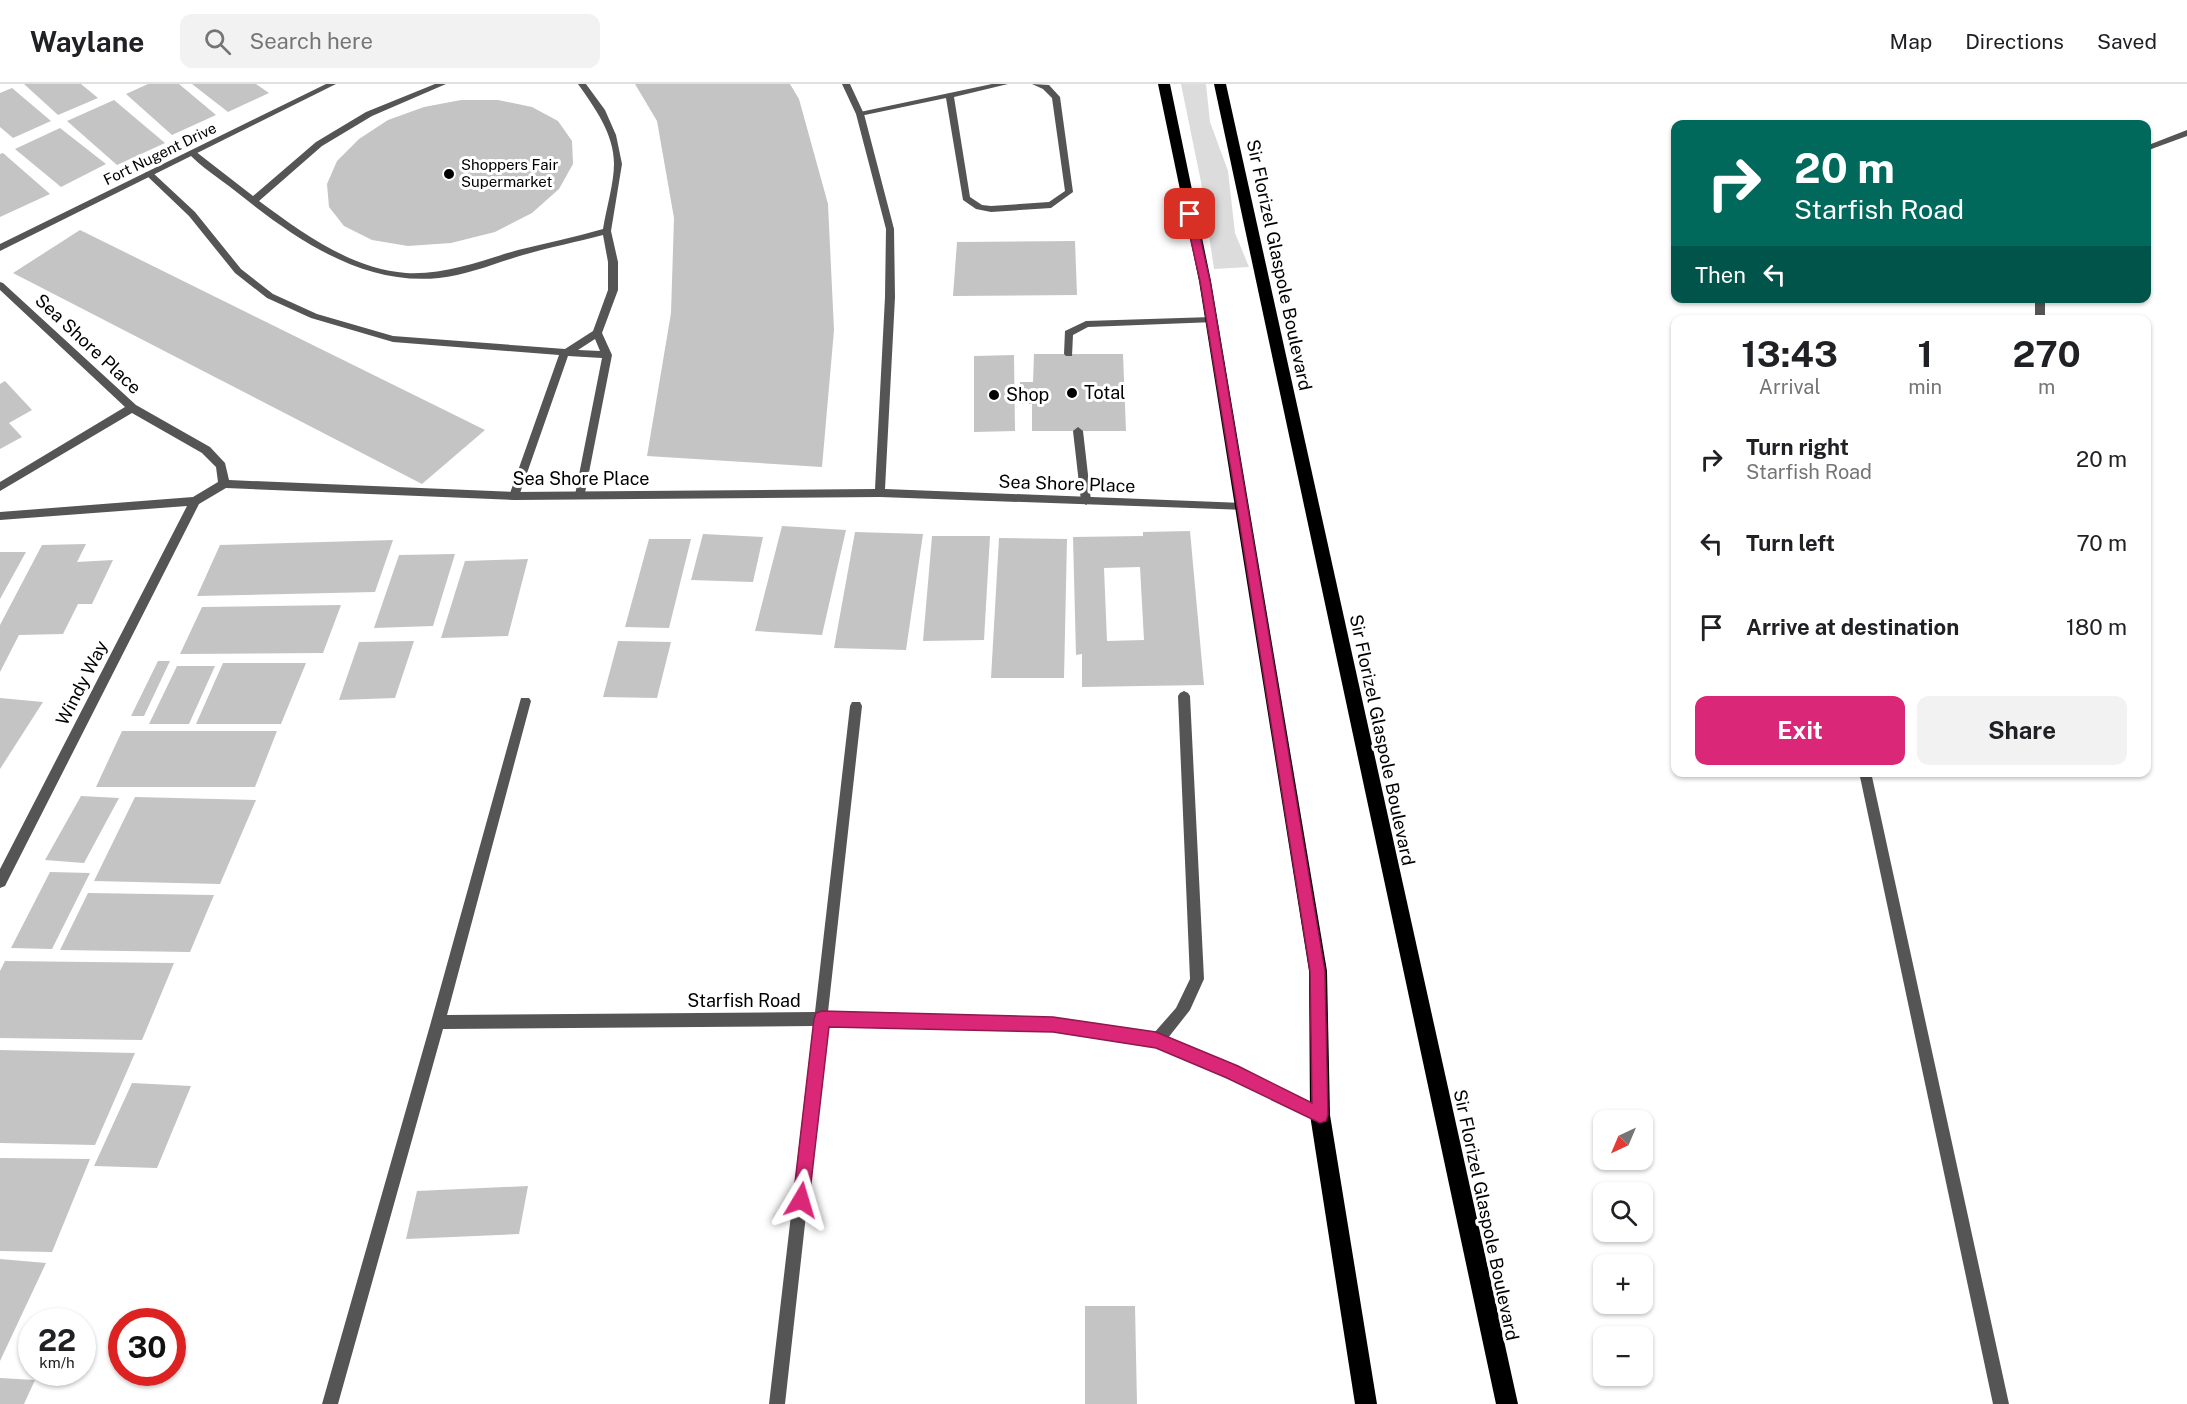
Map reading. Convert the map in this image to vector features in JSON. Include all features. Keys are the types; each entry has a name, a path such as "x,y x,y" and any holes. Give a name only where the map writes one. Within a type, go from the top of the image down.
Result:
{"highway":[{"path":"1164,84 1212,320 1318,971 1320,1115 1366,1404"},
{"name":"Sir Florizel Glaspole Boulevard","path":"1220,84 1507,1404"}],"street":[{"name":"Fort Nugent Drive","path":"0,248 332,84"},
{"path":"255,200 319,144 369,114 442,84"},
{"path":"514,496 564,354 597,333 613,290 613,262 607,231 618,164 612,135 601,110 582,84"},
{"path":"846,84 860,114 890,229 890,297 880,494"},
{"path":"860,114 1004,84"},
{"path":"950,96 966,198 979,207 991,209 1051,205 1069,192 1056,97 1046,87 1036,84"},
{"path":"2151,147 2187,133"},
{"path":"192,153 309,241 346,261 399,275 436,275 463,271 519,253 607,231"},
{"path":"149,174 192,214 238,272 270,296 314,316 393,339 564,354 607,355"},
{"name":"Sea Shore Place","path":"0,285 132,408 206,450 221,466 224,484 514,496 880,494 1243,507"},
{"path":"1069,354 1068,333 1086,324 1212,320"},
{"path":"580,495 607,355 597,333"},
{"path":"0,487 132,408"},
{"path":"1078,431 1086,501"},
{"path":"0,516 195,501 224,484"},
{"name":"Windy Way","path":"0,882 195,501"},
{"path":"1156,1040 1179,1018 1190,1001 1197,979 1184,696"},
{"path":"330,1404 438,1022 525,701"},
{"path":"777,1404 856,706"},
{"path":"1866,777 2001,1404"},
{"name":"Starfish Road","path":"438,1022 822,1019 1053,1024 1156,1040 1233,1072 1320,1115"}],"shaded area":[{"path":"1181,84 1206,84 1210,122 1228,171 1235,233 1249,267 1214,269 1201,182"}],"building":[{"path":"24,84 81,84 98,98 58,115"},
{"path":"148,84 179,84 216,115 172,135 126,94"},
{"path":"192,84 256,84 269,93 228,112"},
{"path":"635,84 790,84 799,99 828,204 834,330 822,467 647,456 671,313 674,218 657,121"},
{"path":"12,88 51,121 13,138 0,127 0,93"},
{"path":"114,100 165,143 117,165 67,121"},
{"name":"Shoppers Fair Supermarket","path":"461,100 498,100 532,107 558,121 572,141 573,164 559,189 532,213 495,232 451,243 408,246 372,240 344,226 329,207 327,184 337,161 359,139 388,120 424,107"},
{"path":"60,128 106,164 61,187 15,149"},
{"path":"3,153 50,194 0,217 0,154"},
{"path":"80,230 485,430 422,484 13,273"},
{"path":"1075,241 1077,295 953,296 957,242"},
{"name":"Total","path":"1034,354 1123,354 1126,431 1032,431 1032,404 1019,404 1020,382 1033,382"},
{"name":"Shop","path":"1014,355 1015,431 974,432 974,356"},
{"path":"5,381 32,410 9,423 22,437 0,449 0,384"},
{"path":"782,526 846,530 822,635 755,631"},
{"path":"1190,531 1204,685 1082,687 1082,654 1076,655 1073,537 1143,536 1143,532","holes":["1140,567 1144,640 1107,641 1104,568"]},
{"path":"855,532 923,534 906,650 834,648"},
{"path":"703,534 763,537 753,582 691,580"},
{"path":"932,536 990,536 984,640 923,641"},
{"path":"999,538 1067,539 1064,678 991,678"},
{"path":"649,539 691,539 669,628 625,627"},
{"path":"393,540 375,592 197,596 220,545"},
{"path":"86,544 77,562 113,560 92,604 78,604 63,634 19,635 0,672 0,625 42,545"},
{"path":"0,552 26,552 0,599"},
{"path":"455,554 433,626 374,628 399,555"},
{"path":"528,559 508,636 441,638 465,561"},
{"path":"341,605 323,653 180,654 202,607"},
{"path":"414,641 395,698 339,700 359,642"},
{"path":"618,641 671,642 657,698 603,697"},
{"path":"158,661 170,661 144,716 131,716"},
{"path":"223,663 306,663 281,724 196,724"},
{"path":"177,666 215,666 189,724 149,724"},
{"path":"0,698 43,702 0,769"},
{"path":"122,731 277,731 255,787 96,787"},
{"path":"81,796 119,798 84,863 45,860"},
{"path":"135,797 256,800 220,884 94,881"},
{"path":"50,872 90,873 52,949 11,948"},
{"path":"88,893 214,895 190,952 60,950"},
{"path":"5,961 174,963 142,1040 0,1038 0,971"},
{"path":"0,1050 135,1053 95,1145 0,1143"},
{"path":"132,1083 191,1086 157,1168 94,1166"},
{"path":"0,1158 90,1159 52,1252 0,1251"},
{"path":"528,1186 519,1234 406,1239 417,1191"},
{"path":"0,1259 46,1263 25,1308 18,1308 18,1323 0,1361"},
{"path":"1085,1306 1135,1306 1137,1404 1085,1404"},
{"path":"0,1378 18,1379 18,1386 32,1386 24,1404 0,1404"}],"place":[{"name":"Shoppers Fair Supermarket","path":"449,174"},
{"name":"Total","path":"1072,393"},
{"name":"Shop","path":"994,395"}],"route":[{"path":"801,1200 822,1019 1053,1024 1156,1040 1233,1072 1320,1115 1318,971 1205,281 1190,214"}]}
